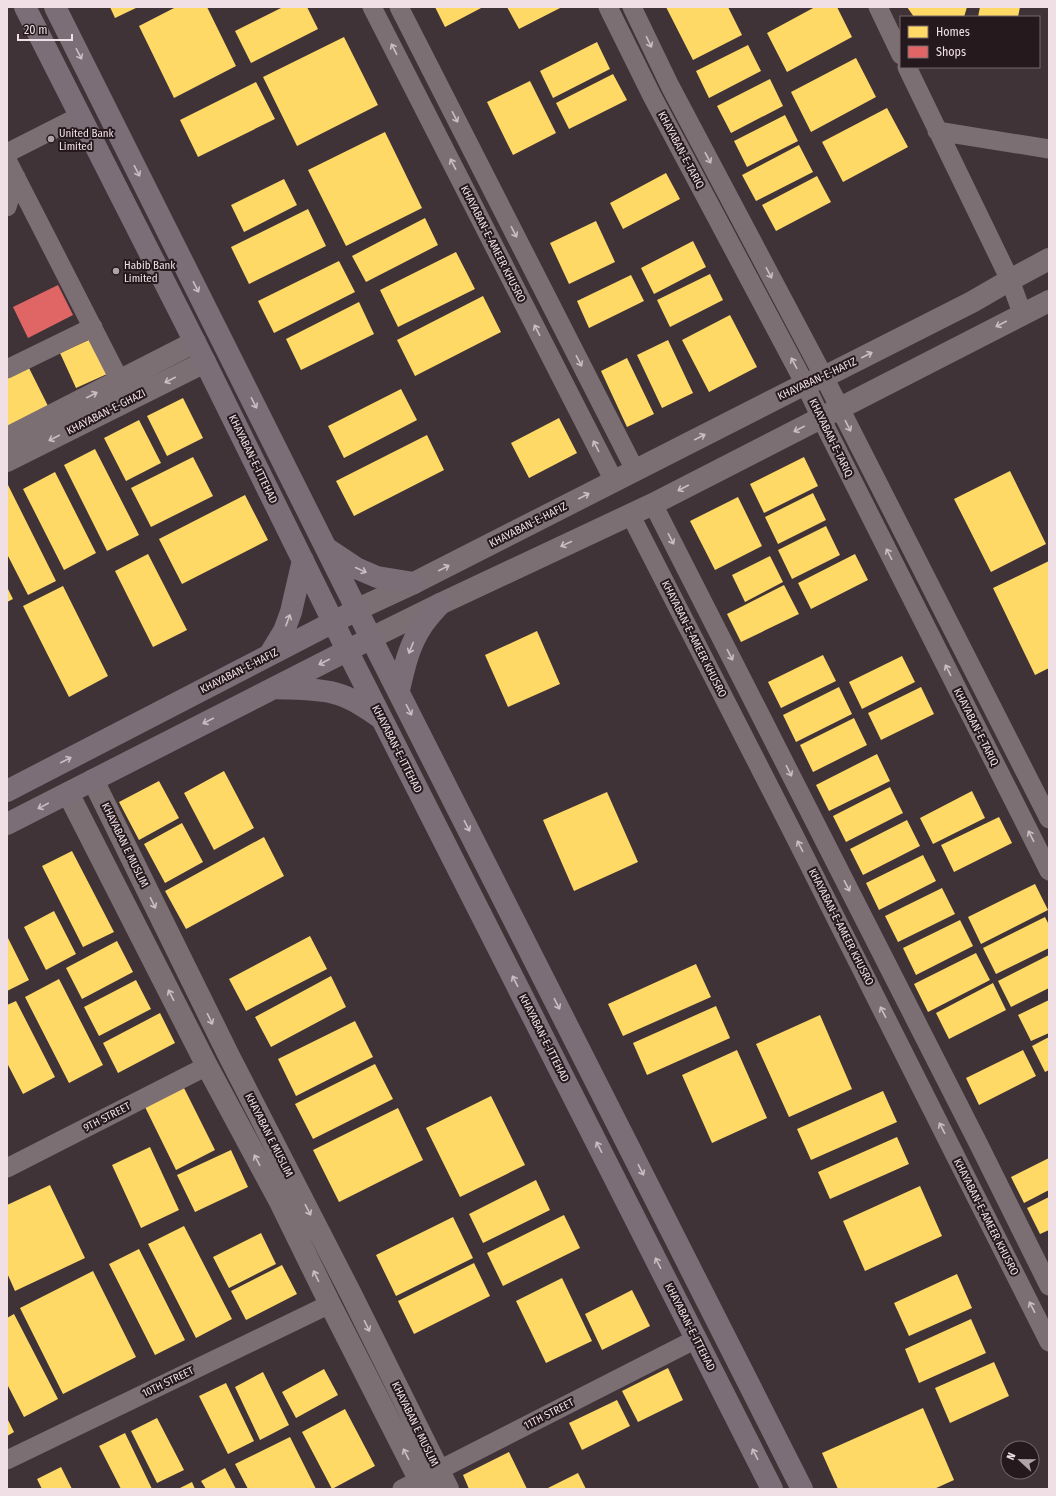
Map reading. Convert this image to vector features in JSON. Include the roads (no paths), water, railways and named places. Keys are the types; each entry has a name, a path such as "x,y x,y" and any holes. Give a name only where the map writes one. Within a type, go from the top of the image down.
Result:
{"main road":[{"name":"KHAYABAN-E-ITTEHAD","path":"25,7 195,342 382,718 772,1489"},
{"path":"55,7 358,609 371,638 399,690 802,1489"},
{"path":"328,550 356,568 376,577 414,583"},
{"path":"270,654 284,631 291,612 303,560"},
{"path":"399,690 405,664 412,644 422,626 440,604"},
{"name":"KHAYABAN-E-HAFIZ","path":"7,791 358,609"},
{"path":"7,824 371,638"},
{"path":"273,688 315,689 335,693 358,703 382,718"}],"street":[{"name":"KHAYABAN-E-AMEER KHUSRO","path":"372,7 614,481"},
{"path":"399,7 635,470"},
{"name":"KHAYABAN-E-TARIQ","path":"608,7 672,133 814,380"},
{"name":"KHAYABAN-E-TARIQ","path":"632,7 670,86 689,121 1046,861"},
{"path":"878,7 900,53"},
{"path":"907,68 1010,280 1022,313"},
{"path":"652,96 664,96 670,90 670,86"},
{"path":"424,107 445,96"},
{"path":"7,153 80,116"},
{"path":"672,133 672,126 676,120 682,118 689,121"},
{"path":"937,131 1049,149"},
{"path":"7,160 120,381"},
{"path":"7,207 16,177"},
{"name":"KHAYABAN-E-HAFIZ","path":"358,609 414,583 635,470 972,302 1049,259"},
{"path":"371,638 653,504 1022,313 1049,301"},
{"path":"7,370 93,327"},
{"name":"KHAYABAN-E-GHAZI","path":"7,438 195,342"},
{"name":"KHAYABAN-E-GHAZI","path":"7,461 205,362"},
{"name":"KHAYABAN-E-TARIQ","path":"830,413 1049,819"},
{"path":"653,504 978,1143 1049,1286"},
{"name":"KHAYABAN-E-AMEER KHUSRO","path":"630,514 787,820 1049,1342"},
{"name":"KHAYABAN E MUSLIM","path":"93,780 228,1056 288,1195 348,1287 448,1489"},
{"path":"68,792 207,1066 288,1195 330,1304 415,1486"},
{"name":"9TH STREET","path":"7,1168 207,1066"},
{"path":"956,1157 964,1160 972,1158 977,1152 978,1143"},
{"path":"970,1185 977,1176 987,1173 993,1174"},
{"name":"10TH STREET","path":"7,1460 330,1304"},
{"name":"11TH STREET","path":"415,1486 438,1470 696,1339"}],"place":[{"name":"United Bank Limited","path":"51,139"},
{"name":"Habib Bank Limited","path":"116,271"}]}
